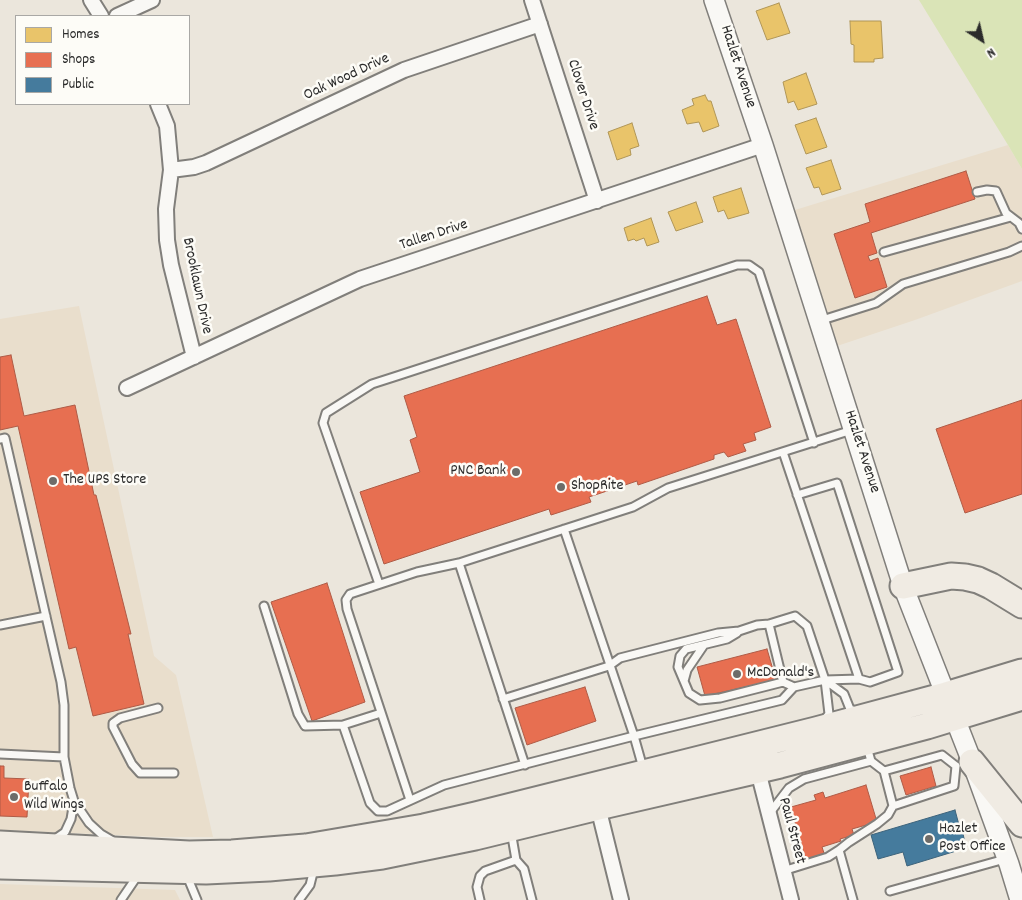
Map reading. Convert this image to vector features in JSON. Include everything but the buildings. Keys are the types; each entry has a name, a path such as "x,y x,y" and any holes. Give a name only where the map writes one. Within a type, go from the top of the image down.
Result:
{"highway":[{"path":"903,586 951,576 965,577 991,586 1022,605"},
{"path":"0,861 144,861 306,847 432,825 816,730 946,695 1022,672"},
{"path":"0,861 35,846 144,861 185,871 260,869 382,856 758,771 802,770 868,752 954,718 1019,699"},
{"path":"964,764 1022,824"}],"street":[{"path":"91,0 100,15"},
{"path":"119,15 152,0"},
{"name":"Clover Drive","path":"532,0 597,201"},
{"name":"Hazlet Avenue","path":"714,0 763,145 903,586 954,718 964,764 1007,858 1020,898"},
{"name":"Oak Wood Drive","path":"171,170 194,167 206,163 404,70 540,24"},
{"name":"Brooklawn Drive","path":"158,105 167,126 171,170 166,209 167,240 171,265 194,357"},
{"name":"Tallen Drive","path":"127,388 360,279 763,145"},
{"name":"Paul Street","path":"758,771 791,900"},
{"path":"598,806 621,900"}],"lane":[{"path":"977,192 996,191 1006,213 1019,223 1022,229"},
{"path":"884,252 1011,217"},
{"path":"819,322 876,303 903,284 1010,252 1022,246"},
{"path":"379,584 323,424 326,414 372,384 737,265 749,265 759,272 814,442"},
{"path":"410,800 347,609 346,600 350,594 417,572 459,564 632,507 668,488 853,429"},
{"path":"0,440 5,438 63,693 64,757 66,774 74,801 89,823 102,834 144,861 121,900"},
{"path":"783,452 859,679"},
{"path":"343,725 370,803 378,811 387,810 444,785 782,700 794,688 825,680 859,679 870,682 898,672 838,483 797,495"},
{"path":"564,529 634,736 644,773"},
{"path":"459,564 525,765"},
{"path":"264,606 298,714 305,726 343,725 380,713"},
{"path":"0,625 46,616"},
{"path":"503,699 609,666 620,658 718,634 739,631 757,625 769,624 795,616 807,626 825,680 829,714 816,730"},
{"path":"769,624 783,682"},
{"path":"739,631 727,639 686,649 680,656 678,668 689,693 700,700 720,698 783,682 794,688"},
{"path":"684,681 687,670 704,645"},
{"path":"825,680 844,694 850,709 868,716"},
{"path":"158,708 120,718 113,726 132,764 140,773 174,773"},
{"path":"868,752 884,771 893,806"},
{"path":"0,754 64,757"},
{"path":"784,871 828,857 877,824 888,815 893,806 954,786 964,764 942,755 884,771"},
{"path":"769,814 802,770"},
{"path":"35,846 54,840 65,832 71,819 74,801"},
{"path":"510,828 516,860 524,869 532,900"},
{"path":"839,850 853,900"},
{"path":"890,891 1007,858"},
{"path":"480,900 477,887 480,876 485,871 516,860"},
{"path":"300,900 310,885 316,864"},
{"path":"185,871 197,900"}],"shaded area":[{"path":"1008,145 1022,169 1022,281 828,349 785,213"},
{"path":"79,306 154,656 176,675 213,837 161,837 0,830 0,319"},
{"path":"0,884 175,890 180,900 0,900"}],"green space":[{"path":"919,0 1022,0 1022,169 1008,145"}],"place":[{"name":"PNC Bank","path":"516,472"},
{"name":"The UPS Store","path":"53,481"},
{"name":"ShopRite","path":"561,487"},
{"name":"McDonald's","path":"737,674"},
{"name":"Buffalo Wild Wings","path":"14,797"},
{"name":"Hazlet Post Office","path":"929,839"}]}
